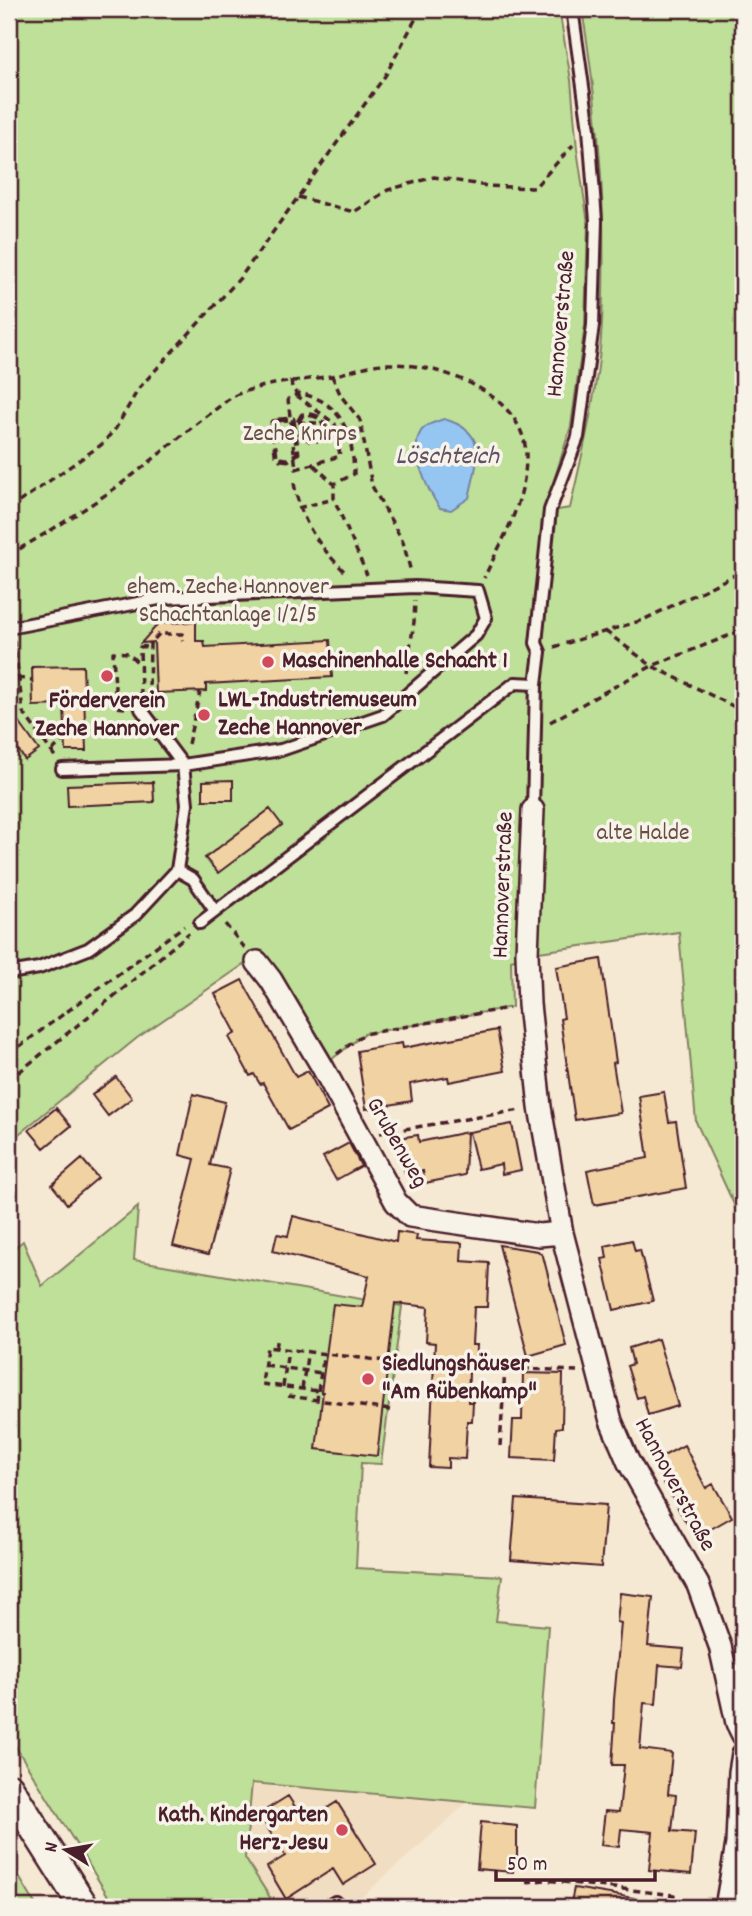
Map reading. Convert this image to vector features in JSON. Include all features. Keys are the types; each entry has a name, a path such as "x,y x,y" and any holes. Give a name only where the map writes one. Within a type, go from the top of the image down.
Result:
{"street":[{"name":"Hannoverstraße","path":"533,810 527,953 529,1004 540,1107 562,1233 596,1372 611,1421 628,1461 698,1585 720,1646 737,1723 743,1735"},
{"name":"Grubenweg","path":"257,962 271,980 322,1066 396,1202 410,1216 538,1235 562,1233"},
{"path":"726,1907 737,1844 743,1754"},
{"path":"9,1788 84,1907"}],"lane":[{"name":"Hannoverstraße","path":"533,810 536,684 540,652 536,643 550,510 578,437 593,325 596,221 589,129 572,9"},
{"path":"13,627 164,598 366,588 415,587 478,591 486,618 476,635 383,715 281,750 183,765 62,769"},
{"path":"200,923 217,915 515,682 536,684"},
{"path":"9,973 39,968 88,949 135,915 177,870 187,804 183,765 142,709"},
{"path":"177,870 193,879 217,915"},
{"path":"327,1907 335,1902 339,1907"}],"path":[{"path":"9,509 101,445 116,428 139,388 240,278 385,76 421,9"},
{"path":"298,197 355,212 388,190 434,177 487,186 534,188 589,129"},
{"path":"9,555 75,516 236,395 291,380 332,376 380,364 429,368 457,378 487,393 509,411 522,432 526,457 514,519 478,591"},
{"path":"332,376 341,396 360,420 372,486 402,542 415,587 414,622 407,671 393,706"},
{"path":"291,380 296,393 315,395 329,404 345,423 354,461 354,474 334,484"},
{"path":"296,395 335,424 340,456 296,469 288,399 296,395"},
{"path":"298,422 335,424"},
{"path":"298,432 337,438"},
{"path":"314,465 334,484 334,499 366,588"},
{"path":"293,483 298,508 320,547 366,588"},
{"path":"298,508 334,499"},
{"path":"540,652 643,620 743,571"},
{"path":"536,730 652,666 743,630"},
{"path":"606,631 652,666 743,711"},
{"path":"149,692 153,669 150,646 159,634 183,634 183,641"},
{"path":"140,665 128,653 113,652 116,707 142,709 140,647 150,646"},
{"path":"15,652 23,712 62,769"},
{"path":"18,678 33,680"},
{"path":"183,765 200,692"},
{"path":"52,751 65,738"},
{"path":"217,915 257,962"},
{"path":"9,1054 195,918 200,923 9,1080"},
{"path":"322,1066 364,1034 529,1004"},
{"path":"361,1136 540,1107"},
{"path":"276,1348 278,1337"},
{"path":"318,1391 262,1384 267,1347 395,1362"},
{"path":"283,1387 288,1349"},
{"path":"305,1398 304,1370 308,1350"},
{"path":"317,1400 324,1353"},
{"path":"265,1365 321,1373"},
{"path":"500,1446 505,1368 596,1372"},
{"path":"288,1396 390,1410"},
{"path":"526,1882 546,1880 674,1895 672,1907"}],"shaded area":[{"name":"Kath. Kindergarten Herz-Jesu","path":"252,1783 468,1802 351,1907 276,1907 245,1858"}],"green space":[{"path":"9,9 559,9 571,80 577,149 588,223 585,325 571,426 544,512 570,508 598,370 602,323 600,165 582,9 743,9 743,1224 696,1122 679,932 539,952 511,960 512,1007 364,1034 332,1059 290,989 262,952 137,1038 9,1142"},
{"path":"138,1207 134,1260 402,1306 381,1464 361,1463 356,1568 502,1576 496,1621 548,1626 535,1808 252,1783 245,1858 276,1907 115,1907 9,1736 9,1252 23,1241 42,1286"},
{"path":"9,1860 37,1907 9,1907"}],"water":[{"name":"Löschteich","path":"444,419 468,432 477,449 469,498 451,510 440,508 426,483 417,451 417,441 422,430"}],"building":[{"path":"196,622 196,641 204,641 205,647 330,640 332,677 206,684 206,691 156,693 154,642 141,643 159,623"},
{"path":"83,666 86,751 66,751 64,705 33,706 32,667"},
{"path":"19,722 39,750 25,760 9,736 9,729"},
{"path":"233,780 233,800 203,800 203,781"},
{"path":"153,782 154,802 68,806 67,785"},
{"path":"270,809 282,825 218,873 205,858"},
{"path":"601,959 621,1113 575,1120 560,1019 564,1018 556,967"},
{"path":"242,980 296,1077 308,1071 328,1109 289,1130 263,1083 260,1084 254,1074 250,1076 229,1037 236,1033 215,994"},
{"path":"497,1030 505,1071 449,1082 448,1077 410,1084 412,1101 366,1109 357,1051 402,1043 403,1048"},
{"path":"116,1077 132,1098 108,1116 92,1095"},
{"path":"664,1092 669,1122 676,1121 686,1188 594,1205 587,1170 648,1158 639,1096"},
{"path":"193,1094 225,1102 210,1165 230,1169 208,1255 173,1246 195,1159 180,1155"},
{"path":"56,1108 71,1126 44,1148 29,1130"},
{"path":"512,1124 521,1170 502,1174 501,1164 478,1169 469,1132"},
{"path":"467,1132 465,1175 425,1183 423,1171 405,1174 398,1138 418,1135 419,1142"},
{"path":"349,1143 361,1166 336,1180 323,1157"},
{"path":"82,1159 98,1178 67,1204 52,1185"},
{"path":"293,1216 396,1242 397,1232 417,1235 416,1240 462,1243 461,1261 489,1263 487,1307 474,1307 472,1345 477,1345 476,1364 470,1364 467,1372 468,1402 473,1402 472,1421 467,1421 465,1459 448,1458 448,1468 429,1467 435,1343 426,1342 428,1307 395,1303 377,1456 316,1449 333,1304 362,1307 369,1276 273,1251 277,1234 288,1236"},
{"path":"632,1240 635,1251 640,1250 653,1301 614,1310 602,1259 607,1258 605,1246"},
{"path":"499,1245 538,1251 543,1256 566,1345 528,1356"},
{"path":"658,1339 678,1406 648,1415 643,1396 637,1398 627,1366 633,1364 629,1348"},
{"path":"523,1373 563,1374 562,1427 556,1428 554,1460 511,1458 513,1420 522,1420"},
{"path":"684,1445 706,1488 713,1484 732,1517 695,1538 652,1462"},
{"path":"516,1499 606,1505 601,1567 511,1560"},
{"path":"620,1593 653,1597 648,1646 684,1649 682,1667 659,1665 656,1704 644,1703 640,1749 672,1753 668,1794 676,1795 672,1831 695,1833 691,1874 649,1870 653,1832 621,1829 619,1847 601,1845 605,1811 619,1812 624,1765 612,1765 614,1700 621,1623 617,1622"},
{"path":"288,1796 305,1822 337,1802 376,1864 343,1885 333,1869 286,1899 267,1867 285,1856 259,1814"},
{"path":"481,1822 517,1826 517,1855 514,1857 513,1872 477,1869"},
{"path":"574,1888 634,1898 634,1907 570,1907"}],"railway":[{"path":"298,422 302,415 317,416 324,425 324,436 311,441 298,432"},
{"path":"278,420 293,419 298,453 288,460 280,459 276,455 272,422 278,421"}],"place":[{"name":"Maschinenhalle Schacht 1","path":"268,662"},
{"name":"Förderverein Zeche Hannover","path":"107,676"},
{"name":"LWL-Industriemuseum Zeche Hannover","path":"204,715"},
{"name":"Siedlungshäuser \"Am Rübenkamp\"","path":"368,1379"},
{"name":"Kath. Kindergarten Herz-Jesu","path":"342,1830"}],"park label":[{"name":"Zeche Knirps","path":"300,435"},
{"name":"ehem. Zeche Hannover Schachtanlage 1/2/5","path":"228,602"},
{"name":"alte Halde","path":"643,834"}]}
